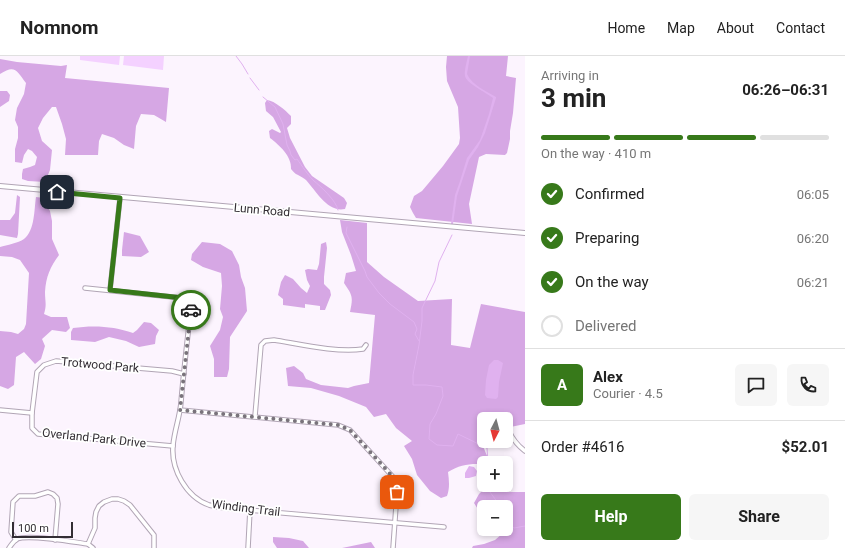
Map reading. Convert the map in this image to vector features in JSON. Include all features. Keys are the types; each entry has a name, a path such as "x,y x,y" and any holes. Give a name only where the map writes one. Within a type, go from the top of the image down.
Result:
{"street":[{"name":"Lunn Road","path":"0,186 120,198 525,233"},
{"path":"110,290 120,198"},
{"name":"Winding Trail","path":"85,288 192,299 180,410 173,446 173,457 175,466 187,490 196,498 208,505 224,508 444,527"},
{"path":"255,416 261,345 266,341 274,340 347,350 363,349 366,345"},
{"name":"Trotwood Park","path":"32,413 37,372 44,365 56,361 172,371 184,374"},
{"path":"0,410 32,413"},
{"path":"180,410 338,425 350,430 394,478 397,492 393,548"},
{"name":"Overland Park Drive","path":"32,413 32,428 38,434 173,446"},
{"path":"513,440 517,446 525,451"},
{"path":"16,540 11,532 13,502 20,496 35,496 48,492 57,498 58,504 55,540"},
{"path":"88,544 95,528 96,512 104,502 112,499 118,499 130,505 154,535 154,548"},
{"path":"248,548 250,510"},
{"path":"8,548 16,540 23,538 88,544 93,548"}],"shaded area":[{"path":"80,56 120,56 119,65 80,60"},
{"path":"124,56 164,56 163,70 123,65"},
{"path":"447,56 508,56 506,76 516,78 510,139 507,153 505,155 486,154 479,157 469,204 472,224 416,218 410,207 414,196 422,191 459,144 458,107 447,81"},
{"path":"468,56 470,56 467,74 469,78 476,85 496,98 485,133 469,160 457,196 453,224 451,224 455,195 467,158 480,140 493,98 466,79 465,71"},
{"path":"0,59 61,66 67,65 65,78 169,88 166,122 154,115 141,114 136,126 134,149 124,145 114,138 102,134 99,141 98,155 65,155 66,139 62,124 56,107 52,107 43,118 38,128 42,141 52,150 50,170 45,182 28,181 22,179 23,169 35,165 37,157 28,149 24,155 22,163 15,162 18,127 15,120 17,108 24,94 26,83 15,70 12,69 0,74"},
{"path":"0,91 7,91 10,95 9,101 0,107"},
{"path":"267,100 277,104 291,116 291,124 287,128 290,138 305,167 312,176 344,198 347,203 345,209 333,208 318,195 306,180 291,169 291,164 287,155 281,147 270,138 269,131 272,129 280,133 281,132 273,117 266,111 265,103"},
{"path":"17,195 20,197 17,238 0,235 0,220 10,220 15,213"},
{"path":"36,197 44,198 50,211 52,221 52,239 59,255 47,277 45,292 46,305 44,314 51,317 67,317 70,328 66,332 52,330 42,339 45,346 41,359 35,364 24,352 16,357 14,385 8,389 0,386 0,331 18,334 24,329 26,324 29,273 20,260 12,257 0,256 0,247 19,242 28,235 32,225"},
{"path":"340,220 367,223 367,262 384,277 418,301 452,299 451,345 470,348 481,304 525,312 525,424 513,427 513,412 477,412 477,448 484,448 487,456 477,456 477,464 469,464 455,468 448,472 449,484 447,496 441,498 430,491 417,475 412,459 404,446 412,441 396,428 386,414 374,417 366,407 339,396 311,388 288,386 286,368 294,366 303,373 306,379 321,385 348,388 369,383 375,315 350,312 352,297 344,283 346,273 356,271 342,232"},
{"path":"124,232 140,236 149,252 141,257 122,256"},
{"path":"202,242 220,244 232,251 239,265 245,288 247,311 230,337 229,369 227,377 214,377 214,359 210,346 220,330 223,317 220,309 222,286 221,273 203,267 191,260 192,254"},
{"path":"326,242 327,248 324,284 330,290 331,295 325,310 320,310 320,306 305,304 305,308 283,305 283,299 278,295 281,282 285,275 293,279 307,293 310,286 305,270 317,270 321,244"},
{"path":"144,322 151,323 159,330 156,336 155,344 139,347 126,341 109,337 95,342 71,340 71,332 73,328 103,327 133,333"},
{"path":"494,360 498,360 503,363 498,397 496,399 487,398 485,395 489,365"},
{"path":"469,466 474,467 477,471 476,476 469,478 465,478 465,473"},
{"path":"481,492 525,492 525,548 472,548 473,546 495,540 500,536 513,536 513,500 477,500 477,508 474,503"},
{"path":"273,537 303,541 309,548 277,548 273,542"},
{"path":"371,542 375,548 342,548"}],"waterway":[{"path":"236,56 248,74"},
{"path":"250,78 259,90"},
{"path":"263,97 275,107 283,124 287,145 291,155 295,160 297,159 311,178 331,198 338,210"},
{"path":"347,227 346,233 367,277 379,293 390,304 414,322 417,329 415,334 419,341"},
{"path":"452,235 439,262 435,281 422,308 422,321 413,375 413,385 442,387 443,396 436,414 430,424 429,439 437,445 453,446 458,434 487,448 488,456"},
{"path":"490,492 496,500"},
{"path":"513,527 525,526"}],"way so far":[{"path":"191,310 180,410 338,425 350,430 394,478 397,492"}],"route":[{"path":"57,192 120,198 110,290 192,299 191,310"}]}
